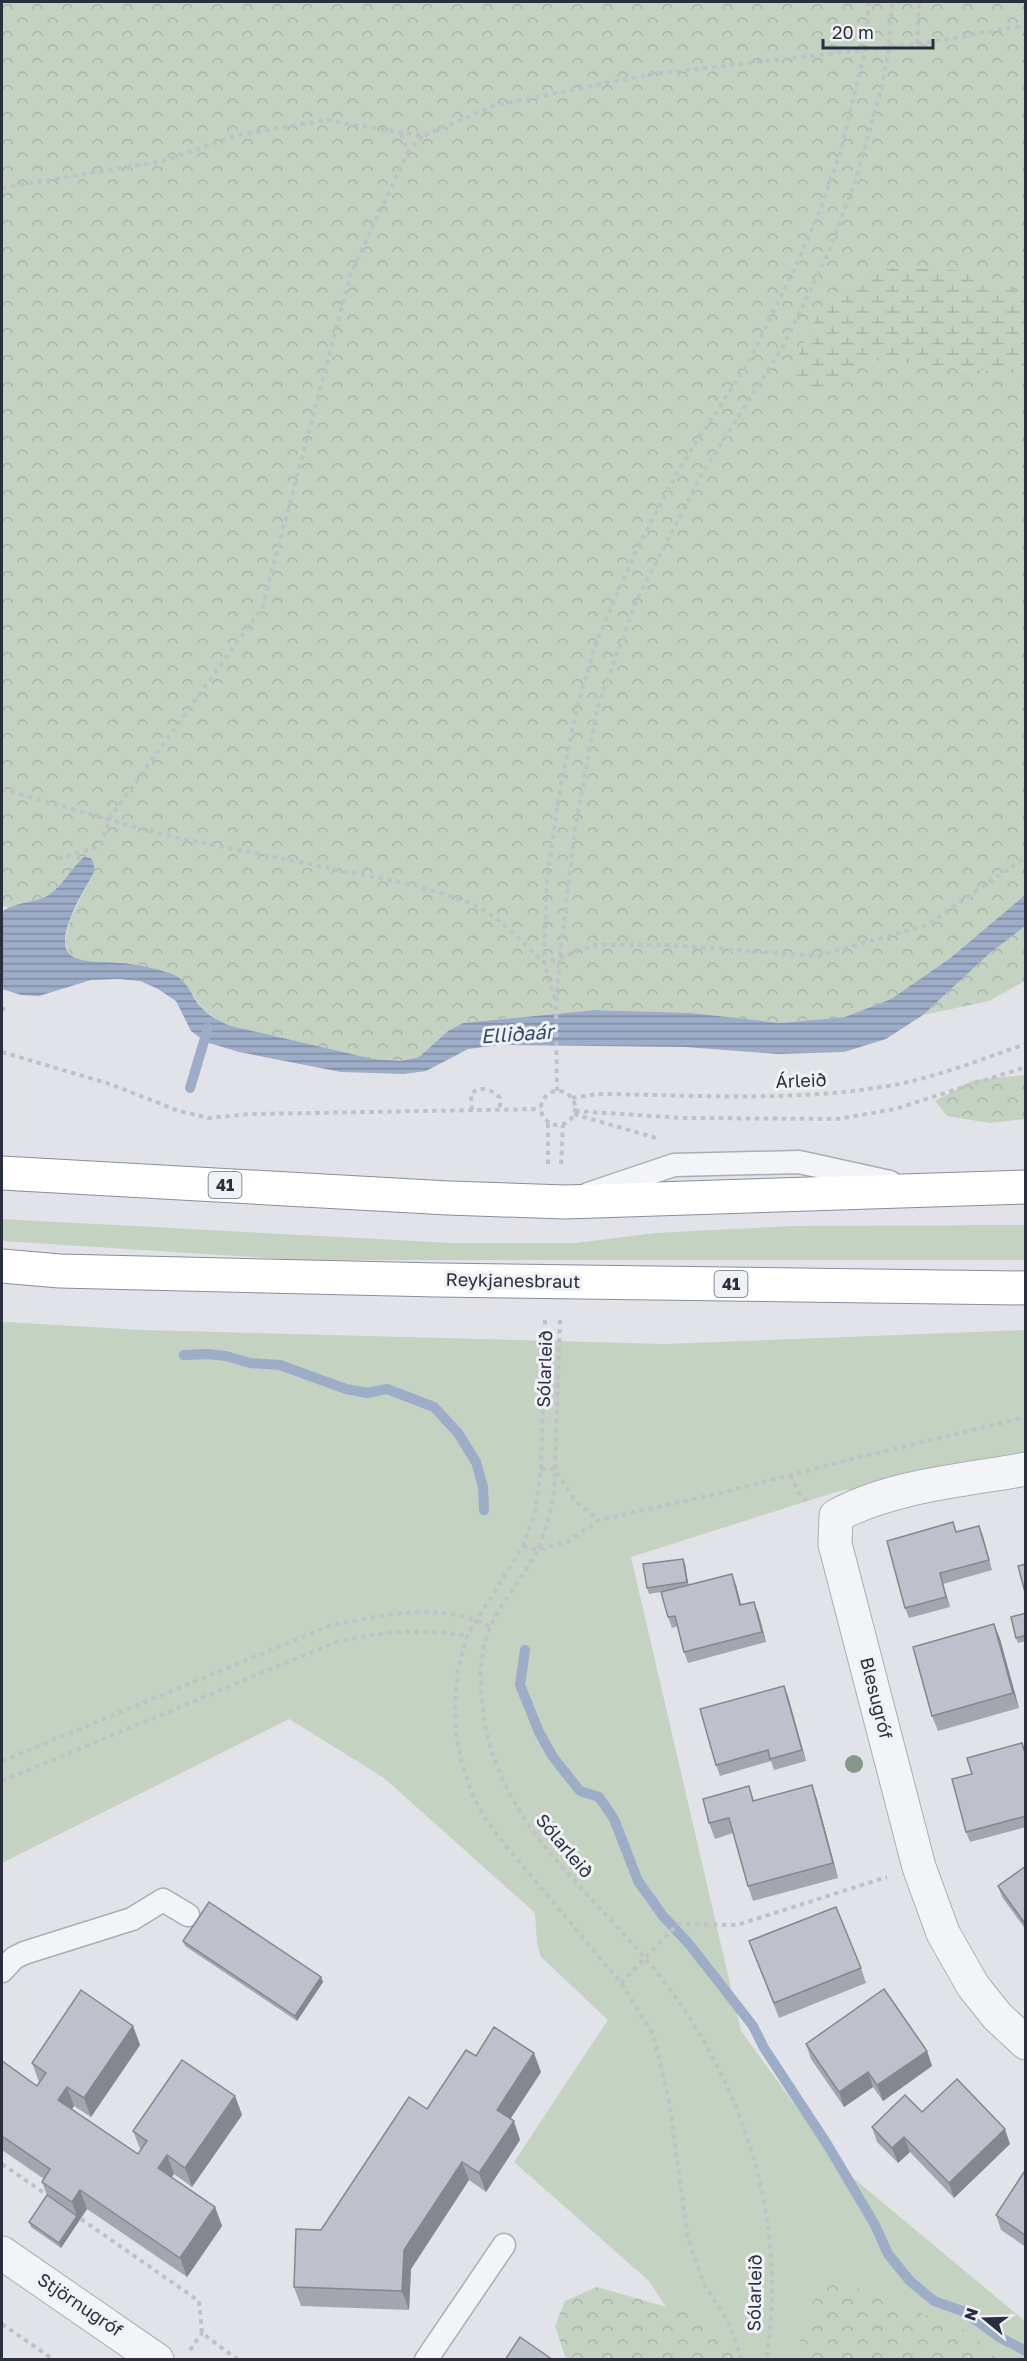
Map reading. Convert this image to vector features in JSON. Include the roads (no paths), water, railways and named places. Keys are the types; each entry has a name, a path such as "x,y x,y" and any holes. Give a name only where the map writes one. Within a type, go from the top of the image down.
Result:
{"highway":[{"name":"41","path":"2,1173 448,1198 565,1202 1026,1187"},
{"name":"Reykjanesbraut","path":"2,1266 60,1271 436,1280 1026,1288"},
{"path":"2,1287 60,1271"}],"street":[{"name":"Blesugróf","path":"1026,1469 896,1493 859,1503 836,1516 835,1544 919,1867 943,1934 973,1986 997,2016 1026,2043"},
{"name":"Stjörnugróf","path":"2,2253 157,2360"}],"lane":[{"path":"2,1971 14,1958 24,1953 132,1919 163,1900 188,1915"},
{"path":"426,2360 504,2245"}],"water":[{"name":"Elliðaár","path":"85,856 92,859 95,870 78,900 66,935 66,947 77,959 122,963 172,974 182,980 204,1010 231,1026 373,1059 401,1061 419,1057 448,1031 463,1023 595,1010 691,1013 781,1023 845,1017 891,999 949,959 1025,895 1025,926 990,953 923,1015 886,1039 844,1052 777,1054 685,1047 499,1045 468,1049 426,1071 404,1074 341,1072 239,1052 206,1042 191,1031 176,1001 140,981 91,980 39,996 21,995 2,989 2,912 7,908 50,894"}],"waterway":[{"path":"190,1088 208,1028"},
{"path":"184,1355 207,1354 226,1356 250,1363 280,1365 346,1389 367,1393 387,1389 434,1407 458,1433 476,1462 483,1487 484,1510"},
{"path":"525,1650 520,1685 539,1732 553,1757 580,1791 599,1797 614,1819 638,1881 663,1916 689,1944 753,2026 764,2048 827,2144 875,2225 888,2254 910,2281 934,2301 965,2312 999,2337 1026,2351"}]}
